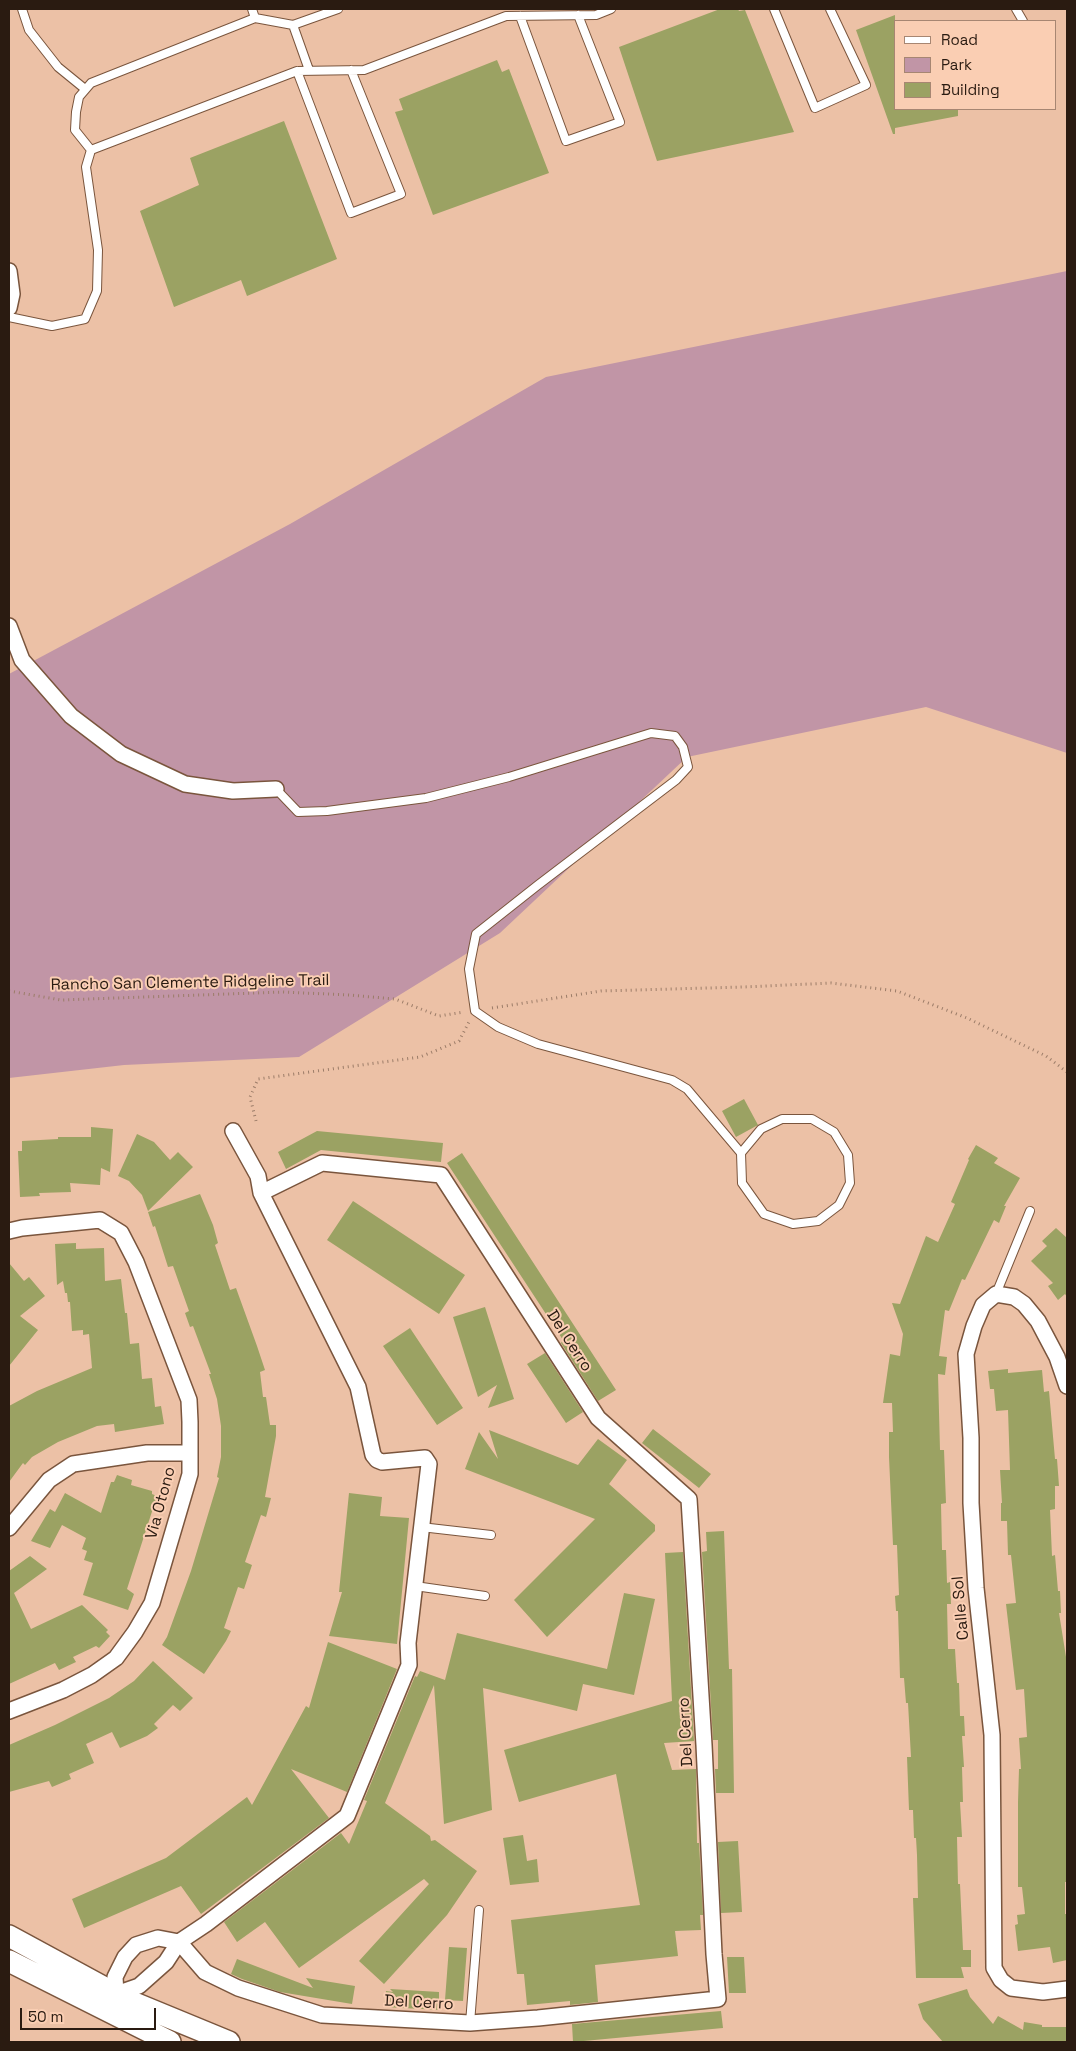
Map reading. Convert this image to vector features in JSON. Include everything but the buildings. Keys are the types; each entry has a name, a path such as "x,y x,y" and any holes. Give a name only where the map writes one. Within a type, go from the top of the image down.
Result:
{"main road":[{"path":"9,1936 116,1994 229,2042"},
{"path":"9,1961 170,2042"}],"street":[{"path":"9,271 10,299"},
{"path":"9,626 22,660 71,716 121,754 185,784 233,790 276,789"},
{"path":"179,1942 158,1938 136,1945 125,1958 115,1978 116,1994 139,1986 166,1962 179,1942 206,1924 347,1816 409,1665 408,1643 428,1461 425,1458 382,1462 377,1460 373,1454 358,1387 262,1194 258,1176 232,1131"},
{"name":"Del Cerro","path":"179,1942 206,1972 238,1988 322,2015 470,2023 538,2018 718,1999 689,1499 598,1418 441,1175 322,1163 262,1194"},
{"name":"Via Otono","path":"9,1231 100,1220 121,1233 146,1289 189,1400 190,1453 190,1474 152,1603 135,1632 116,1658 92,1675 63,1690 9,1711"},
{"path":"996,1294 1014,1297 1024,1304 1038,1321 1058,1357 1067,1386"},
{"name":"Calle Sol","path":"996,1294 983,1305 974,1326 966,1354 976,1588 992,1735 994,1968 1001,1980 1011,1988 1044,1992 1067,1989"},
{"path":"9,1528 20,1512 49,1480 73,1464 147,1452 190,1453"}],"lane":[{"path":"22,9 29,30 58,67 85,89"},
{"path":"252,9 255,18"},
{"path":"313,9 316,17"},
{"path":"91,150 75,130 79,97 91,82 255,18 294,25 338,9"},
{"path":"91,150 297,71 364,70 506,16 596,15 611,9"},
{"path":"774,9 815,108 866,85 830,9"},
{"path":"1016,9 1022,20"},
{"path":"520,16 566,141 620,122 578,15"},
{"path":"294,25 310,70"},
{"path":"297,71 351,213 401,194 351,70"},
{"path":"9,317 52,326 85,319 97,291 98,250 86,167 91,150"},
{"path":"276,789 298,812 327,811 426,798 509,777 651,733 676,736 683,747 688,767 676,780 476,934 469,969 475,1010 498,1027 538,1044 672,1080 687,1089 741,1153 742,1183 764,1214 793,1224 818,1221 839,1205 850,1183 848,1155 834,1132 812,1119 782,1119 761,1129 741,1153"},
{"path":"996,1294 1030,1211"},
{"path":"421,1527 491,1535"},
{"path":"415,1586 486,1596"},
{"path":"470,2023 479,1910"}],"path":[{"name":"Rancho San Clemente Ridgeline Trail","path":"9,992 62,1000 292,992 395,999 439,1016 601,991 744,987 831,982 898,991 967,1018 1046,1056 1067,1072"},
{"path":"256,1121 250,1097 258,1078 420,1057 459,1041 475,1010"}],"green space":[{"path":"1067,271 1067,753 926,707 687,757 500,933 299,1057 124,1065 9,1078 9,674 290,524 546,377"}]}
